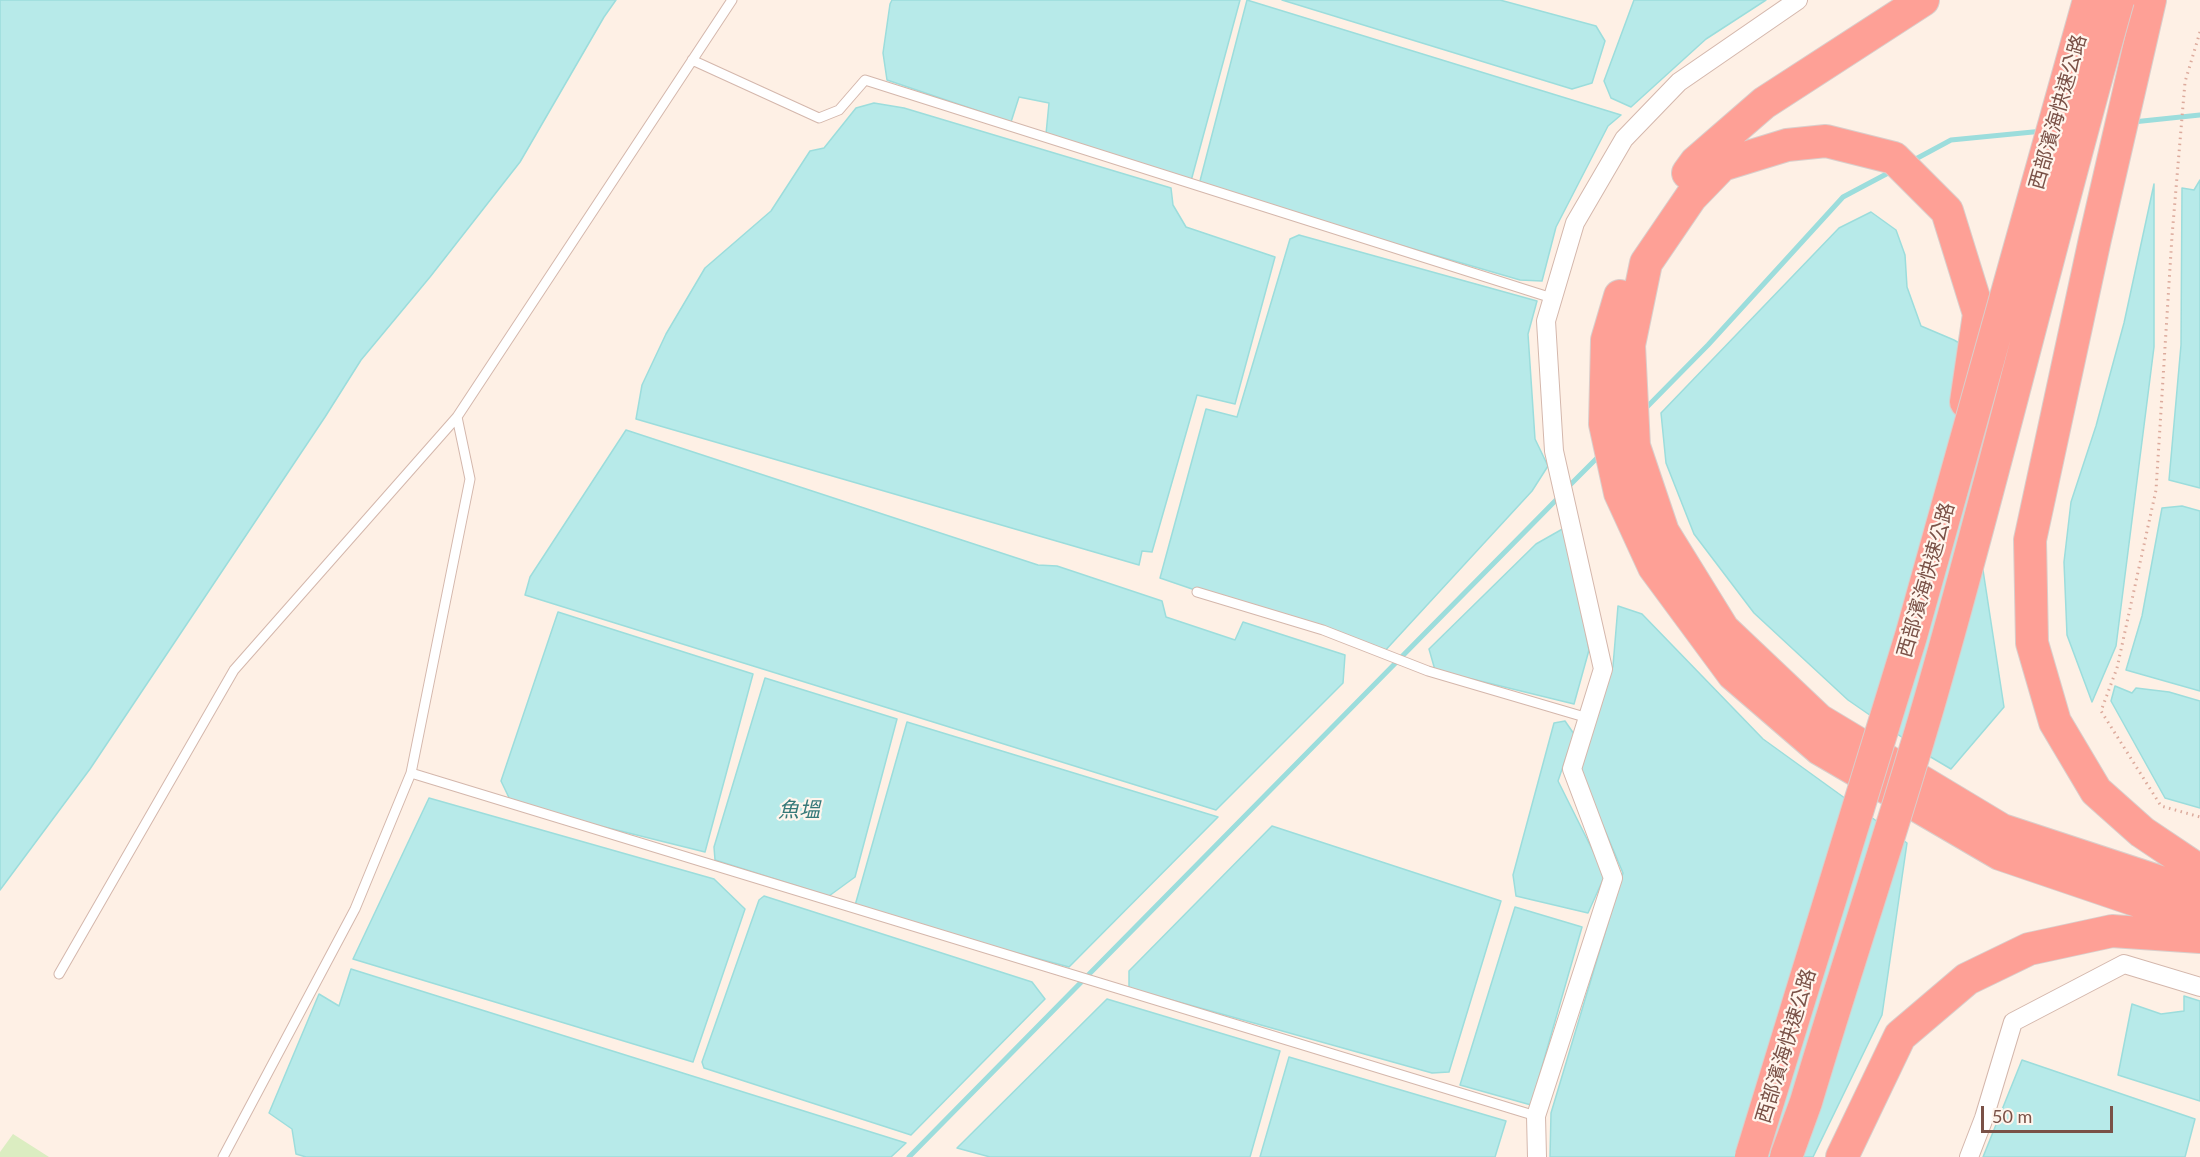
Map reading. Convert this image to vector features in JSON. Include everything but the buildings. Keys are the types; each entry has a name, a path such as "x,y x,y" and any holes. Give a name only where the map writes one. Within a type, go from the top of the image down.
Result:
{"highway":[{"path":"1923,0 1764,103 1696,162 1636,242 1607,340 1605,424 1634,446 1663,532 1723,629 1819,720 2002,830 2200,895"},
{"name":"西部濱海快速公路","path":"1751,1157 1911,636 2089,0"},
{"name":"西部濱海快速公路","path":"1786,1157 1806,1102 1930,700 2118,0"},
{"path":"2150,0 2030,540 2032,643 2055,722 2096,791 2142,832 2200,871"},
{"path":"1952,491 1979,314 1947,212 1894,158 1826,141 1787,145 1722,165 1691,197 1646,263 1629,345 1621,434 1620,493 1654,567 1733,674 1820,748 2000,854 2200,922"},
{"path":"1842,1157 1900,1036 1967,979 2029,950 2112,931 2200,937"}],"street":[{"path":"1537,1157 1536,1116 1613,878 1572,769 1603,669 1554,451 1546,321 1575,224 1624,139 1679,82 1798,0"},
{"path":"1969,1157 1984,1118 2013,1022 2124,964 2200,987"}],"lane":[{"path":"59,974 234,670 458,417 732,0"},
{"path":"692,60 819,118 839,110 865,80 1552,298"},
{"path":"223,1157 355,909 411,773 470,479 458,417"},
{"path":"1197,592 1323,630 1428,670 1588,718"},
{"path":"411,773 1536,1116"}],"path":[{"path":"2200,32 2185,82 2182,108 2156,490 2117,668 2101,711 2161,806 2200,817"}],"green space":[{"path":"13,1134 49,1157 0,1157 0,1152"}],"water":[{"path":"0,0 616,0 520,162 430,277 361,360 90,769 0,890"},
{"path":"892,0 1240,0 1191,181 1046,134 1049,103 1019,97 1011,122 887,80 883,53"},
{"path":"1247,0 1621,115 1608,126 1556,227 1542,281 1520,280 1214,191 1200,181"},
{"path":"1282,0 1500,0 1596,26 1605,41 1592,83 1572,89"},
{"path":"1634,0 1766,0 1706,39 1631,107 1611,98 1604,81"},
{"path":"874,103 904,108 1171,188 1173,205 1186,227 1275,257 1235,404 1197,395 1152,552 1142,551 1139,565 636,419 642,385 666,334 705,268 771,211 810,151 824,148 856,108"},
{"path":"2200,180 2200,488 2169,480 2181,345 2182,188 2194,190"},
{"path":"2154,184 2154,347 2116,646 2092,702 2067,635 2064,562 2071,502 2096,426 2124,323"},
{"path":"1871,212 1896,230 1905,255 1907,287 1921,326 1954,340 2001,367 1983,570 2004,707 1951,769 1848,700 1754,613 1694,534 1666,463 1661,413 1839,228"},
{"path":"1299,235 1537,301 1528,334 1535,439 1548,466 1532,491 1382,654 1160,578 1206,409 1237,417 1290,239"},
{"path":"626,430 1038,565 1057,566 1162,601 1166,617 1235,640 1243,622 1345,655 1343,683 1216,810 525,595 530,577"},
{"path":"2182,506 2200,511 2200,691 2126,670 2142,616 2162,508"},
{"path":"1566,527 1589,650 1574,704 1435,670 1429,649 1536,544"},
{"path":"1618,606 1642,614 1763,739 1907,843 1882,1015 1813,1157 1550,1157 1551,1113 1623,873 1579,769 1613,666"},
{"path":"558,612 753,674 705,852 512,804 501,781"},
{"name":"魚塭","path":"765,678 897,719 855,877 829,896 715,860 714,847"},
{"path":"2115,686 2132,693 2136,688 2169,692 2200,701 2200,808 2165,798 2111,701"},
{"path":"1565,721 1574,734 1558,781 1605,875 1588,913 1516,896 1513,875 1554,723"},
{"path":"907,722 1218,817 1069,967 854,909"},
{"path":"429,798 714,879 745,909 693,1062 353,959"},
{"path":"1272,826 1501,901 1449,1072 1432,1073 1129,988 1129,971"},
{"path":"764,896 1032,982 1045,999 911,1135 704,1068 702,1062 759,900"},
{"path":"1515,907 1582,927 1531,1105 1460,1085"},
{"path":"351,969 906,1143 891,1157 306,1157 296,1154 292,1129 269,1113 319,994 339,1006"},
{"path":"2184,996 2200,1001 2200,1101 2118,1075 2132,1004 2161,1014 2184,1011"},
{"path":"1107,999 1280,1051 1250,1157 990,1157 957,1148"},
{"path":"1289,1057 1506,1121 1495,1157 1260,1157"},
{"path":"2022,1060 2195,1119 2185,1157 1983,1157"}],"waterway":[{"path":"2133,122 2200,115"},
{"path":"1912,161 1951,140 2043,131"},
{"path":"1644,410 1708,345 1843,197 1892,171"},
{"path":"1566,489 1600,455"},
{"path":"909,1157 1560,496"}]}
